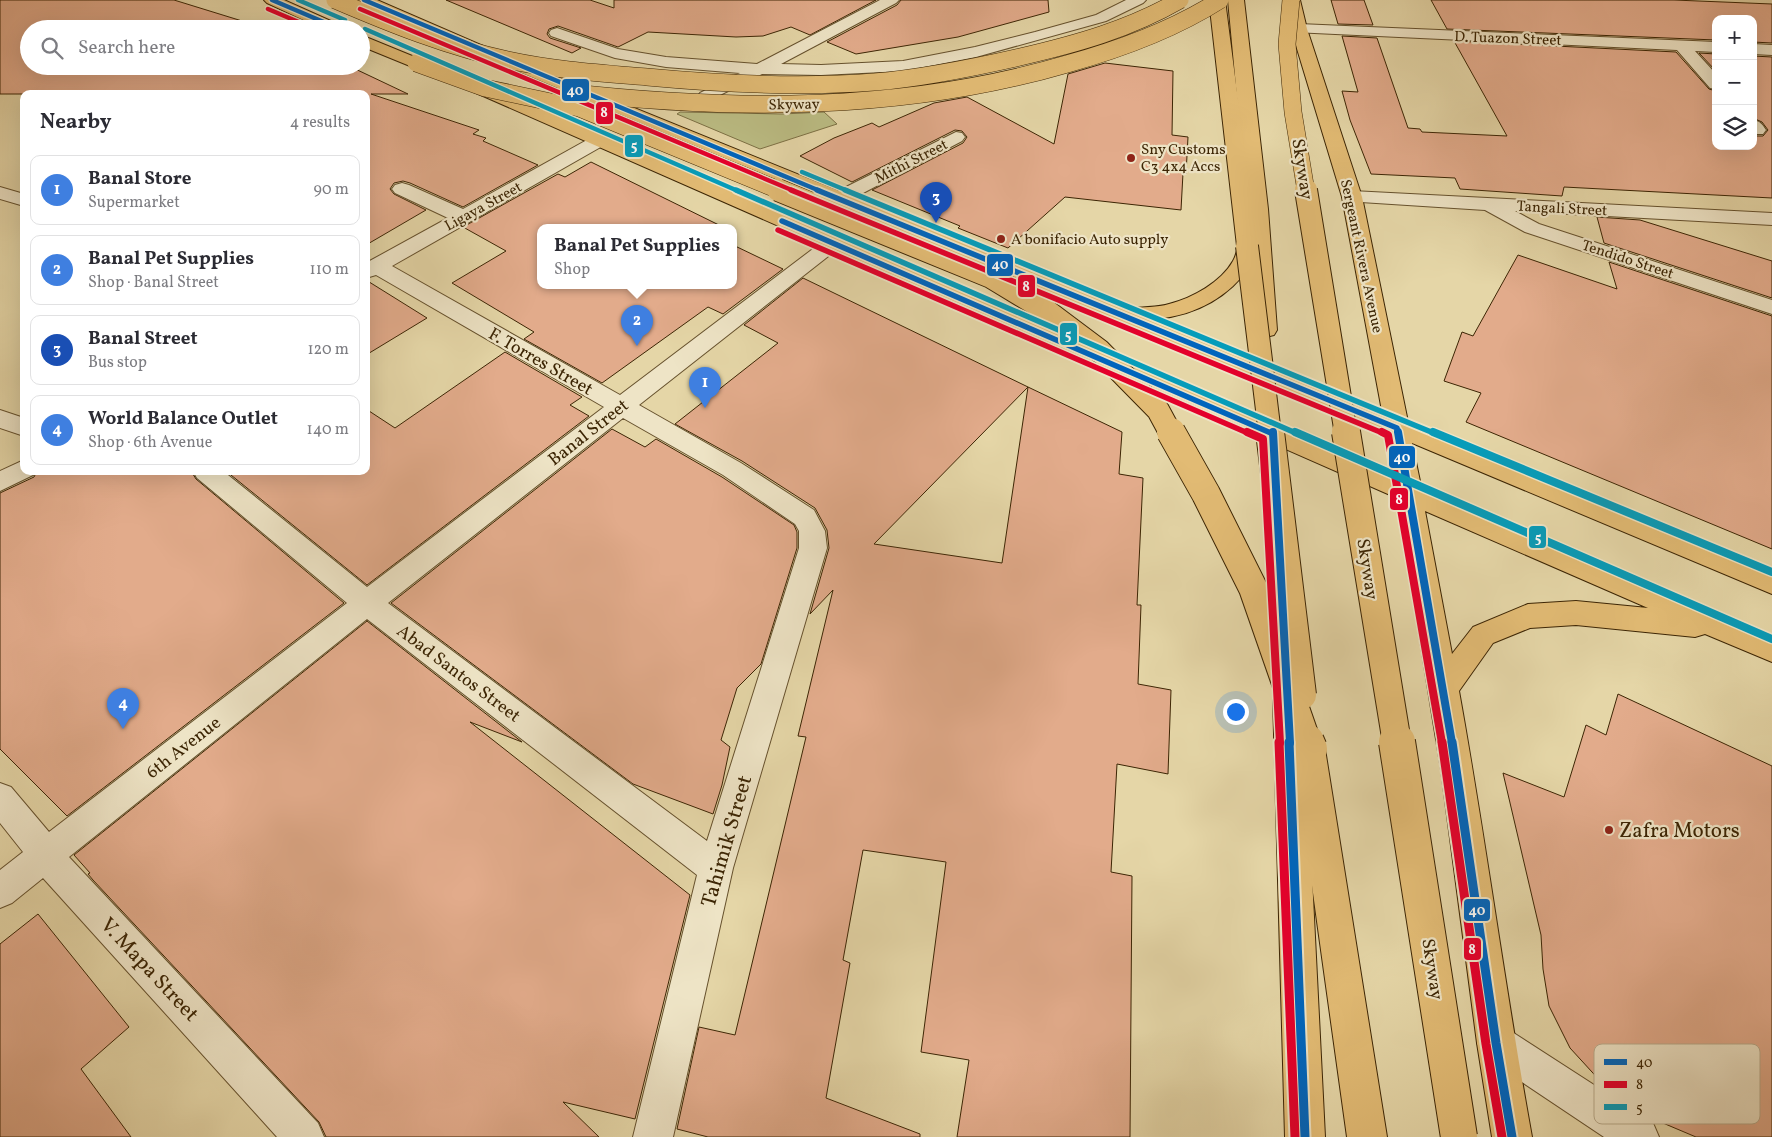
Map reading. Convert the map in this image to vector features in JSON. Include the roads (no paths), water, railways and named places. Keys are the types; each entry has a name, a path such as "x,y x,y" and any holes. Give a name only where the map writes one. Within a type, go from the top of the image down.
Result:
{"main road":[{"path":"272,0 316,20"},
{"path":"272,0 320,20"},
{"name":"Skyway","path":"334,0 448,46 509,60 586,72 665,79 746,84 825,84 907,78 987,65 1057,48 1120,29 1180,0"},
{"path":"364,0 600,101 1129,316 1772,583"},
{"path":"600,101 657,96 854,96 954,85 1037,67 1112,46 1196,10 1207,0"},
{"name":"Skyway","path":"370,43 416,63 513,84 566,93 622,99 761,104 822,103 893,98 997,83 1073,64 1139,42 1195,17 1219,0 1309,749"},
{"path":"1236,0 1258,209 1270,374 1286,653 1305,1137"},
{"name":"Skyway","path":"1292,0 1287,44 1293,112 1421,892 1459,1137"},
{"name":"Sergeant Rivera Avenue","path":"1292,0 1299,29 1352,197 1397,428 1457,770 1496,1043 1512,1137"},
{"path":"370,43 600,140 1772,650"},
{"path":"416,63 485,88 579,108 991,277 1047,311 1099,350 1158,410 1206,494 1253,588 1309,749 1366,1137"},
{"path":"1129,316 1172,311 1205,298 1232,277 1244,260 1258,209"},
{"path":"1443,689 1482,635 1528,616 1576,613 1720,627"}],"street":[{"path":"706,97 890,0"},
{"path":"557,33 615,53 666,62 758,69 821,70 903,66 958,56 1101,18 1138,0"},
{"name":"D. Tuazon Street","path":"1299,29 1712,47"},
{"path":"1682,46 1712,80"},
{"path":"1757,49 1772,50"},
{"name":"Mithi Street","path":"839,198 956,137"},
{"name":"Ligaya Street","path":"371,269 600,140"},
{"path":"402,189 463,217"},
{"path":"0,193 20,199"},
{"name":"Tangali Street","path":"1352,197 1772,219"},
{"name":"Tendido Street","path":"1487,204 1532,228 1772,307"},
{"name":"Banal Street","path":"367,603 833,243"},
{"name":"F. Torres Street","path":"371,269 732,469 805,517 812,531 813,548"},
{"path":"0,418 20,426"},
{"path":"0,482 20,471"},
{"name":"Abad Santos Street","path":"211,475 367,603 716,868"},
{"name":"Tahimik Street","path":"653,1137 716,868 813,548"},
{"name":"6th Avenue","path":"0,891 367,603"},
{"name":"V. Mapa Street","path":"0,798 46,855 304,1137"},
{"path":"1496,1043 1594,1107"},
{"path":"1619,1124 1639,1137"}],"place":[{"name":"Sny Customs C3 4x4 Accs","path":"1131,158"},
{"name":"Banal Street","path":"936,223"},
{"name":"A bonifacio Auto supply","path":"1001,239"},
{"name":"Banal Pet Supplies","path":"637,346"},
{"name":"Banal Store","path":"705,408"},
{"name":"World Balance Outlet","path":"123,729"},
{"name":"Zafra Motors","path":"1609,830"}]}
